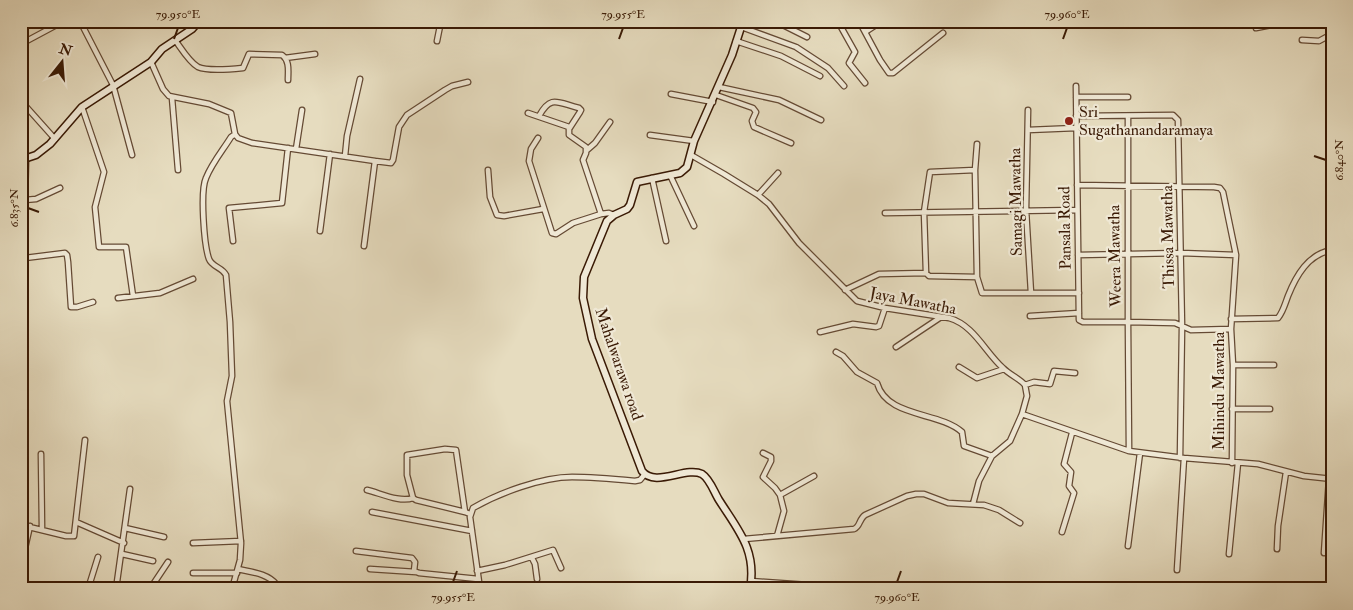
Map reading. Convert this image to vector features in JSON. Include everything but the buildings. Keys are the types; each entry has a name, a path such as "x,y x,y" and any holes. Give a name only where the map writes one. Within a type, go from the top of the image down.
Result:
{"street":[{"path":"21,44 64,21"},
{"path":"80,21 113,85 132,155"},
{"path":"21,228 25,200 24,160 36,155 55,139 82,107 151,62 162,49 192,29 199,21"},
{"path":"437,41 441,21"},
{"path":"725,21 742,24 796,46 828,68 844,86"},
{"path":"771,21 807,37"},
{"path":"835,21 841,27 855,52 849,63 865,83"},
{"path":"859,21 880,60 891,74 943,33"},
{"path":"865,32 882,21"},
{"path":"1256,28 1294,21"},
{"name":"Mahalwarawa road","path":"645,474 640,467 592,339 584,308 583,286 587,268 607,221 630,206 637,182 685,171 694,141 719,87 742,24"},
{"path":"1302,40 1319,41 1332,34"},
{"path":"175,40 192,62 197,67 204,69 243,68 248,56 252,53 282,55 288,64 288,80"},
{"path":"736,41 781,56 820,76"},
{"path":"285,58 315,54"},
{"path":"151,62 164,89 172,98 178,170"},
{"path":"345,156 347,136 360,79"},
{"path":"172,98 209,104 231,113 235,134 238,138 252,143 387,164 393,160 399,127 407,115 452,86 468,82"},
{"name":"Pansala Road","path":"1076,86 1079,313"},
{"path":"719,87 779,100 821,120"},
{"path":"671,94 714,99 753,108 756,112 752,121 754,127 791,143"},
{"path":"1076,97 1128,98"},
{"path":"21,101 55,139"},
{"path":"539,116 548,102 579,108 581,110 570,129 569,135 584,145 586,150"},
{"path":"82,107 104,172 96,208 99,247 126,247 133,296"},
{"path":"296,149 302,110"},
{"name":"Samagi Mawatha","path":"1028,110 1026,210 1031,293"},
{"path":"528,113 568,125 570,129"},
{"name":"Thissa Mawatha","path":"1076,116 1173,115 1178,120 1182,326 1182,458 1177,570"},
{"name":"Weera Mawatha","path":"1128,116 1128,322 1175,324 1191,330 1231,329"},
{"path":"601,214 583,160 586,150 595,143 610,122"},
{"path":"1028,130 1076,128"},
{"path":"233,588 240,560 241,541 227,401 232,376 227,288 224,271 213,265 209,258 203,193 208,173 231,137 235,134"},
{"path":"650,135 694,141"},
{"path":"538,138 531,149 529,161 550,230 556,234 573,223 601,214 609,213 614,215"},
{"path":"976,144 977,277 982,293 1079,293"},
{"path":"233,241 229,208 282,203 288,148"},
{"path":"320,231 330,154"},
{"name":"Jaya Mawatha","path":"691,155 758,195 769,204 799,244 844,290 860,303 955,320 967,327 1004,370 1025,385"},
{"path":"364,246 375,161"},
{"path":"488,170 490,197 497,215 504,216 543,209"},
{"path":"975,170 930,172 924,212 926,272 929,276 977,277"},
{"path":"758,195 778,173"},
{"path":"670,175 694,226"},
{"path":"652,178 666,241"},
{"path":"1077,185 1180,186"},
{"name":"Mihindu Mawatha","path":"1180,186 1220,188 1232,227 1236,255 1231,319 1233,365 1232,463"},
{"path":"25,200 36,199 60,188"},
{"path":"885,213 1077,210"},
{"path":"1231,319 1278,318 1296,278 1303,268 1320,253 1332,250"},
{"path":"21,290 23,256 64,253 67,255 68,262 71,306 77,307 93,302"},
{"path":"1078,255 1236,255"},
{"path":"844,290 879,274 926,272"},
{"path":"118,298 160,293 193,280"},
{"path":"820,332 853,324 876,327 886,308"},
{"path":"1030,316 1079,313 1079,320 1083,322 1128,322 1129,451"},
{"path":"896,347 941,317"},
{"path":"836,352 844,356 858,372 877,384 881,394 895,405 905,410 931,416 954,426 962,432 964,446 992,456"},
{"path":"1233,365 1274,365"},
{"path":"959,367 977,378 1004,370"},
{"path":"973,504 979,481 992,456 1010,441 1022,414 1026,396 1025,385 1034,382 1050,384 1054,371 1075,373"},
{"path":"1232,408 1270,409"},
{"path":"1022,414 1072,433 1129,451 1182,458 1258,464 1286,472 1330,479 1324,553"},
{"path":"1062,532 1074,495 1068,484 1071,472 1064,464 1072,433"},
{"path":"21,525 71,537 76,534 85,440"},
{"path":"413,498 407,475 407,455 454,449 457,452 467,513 472,531 480,589"},
{"path":"763,453 771,457 763,477 780,495 784,511 777,536"},
{"path":"1128,546 1140,453"},
{"path":"41,454 42,529"},
{"path":"1229,554 1238,463"},
{"path":"1277,549 1278,526 1286,472"},
{"path":"367,490 407,500 413,498 467,513 500,496 551,480 572,477 635,481 640,480 645,474 653,477 692,473 702,475 707,478 744,539 751,561 750,589"},
{"path":"780,495 814,476"},
{"path":"116,589 124,543 130,489"},
{"path":"744,539 854,529 858,527 860,519 865,515 906,496 916,494 924,494 948,503 984,505 999,510 1020,523"},
{"path":"372,512 472,531"},
{"path":"76,522 124,543"},
{"path":"21,566 30,526"},
{"path":"125,528 164,537"},
{"path":"194,543 241,541"},
{"path":"477,571 532,558 553,550 561,568"},
{"path":"356,551 412,558 414,560 414,571 416,572"},
{"path":"122,554 153,561"},
{"path":"88,589 98,557"},
{"path":"532,558 538,579"},
{"path":"150,589 168,562"},
{"path":"370,569 478,579"},
{"path":"193,573 237,571 262,575 271,579 276,584 270,589"},
{"path":"751,581 851,588"}],"place":[{"name":"Sri Sugathanandaramaya","path":"1069,121"}]}
